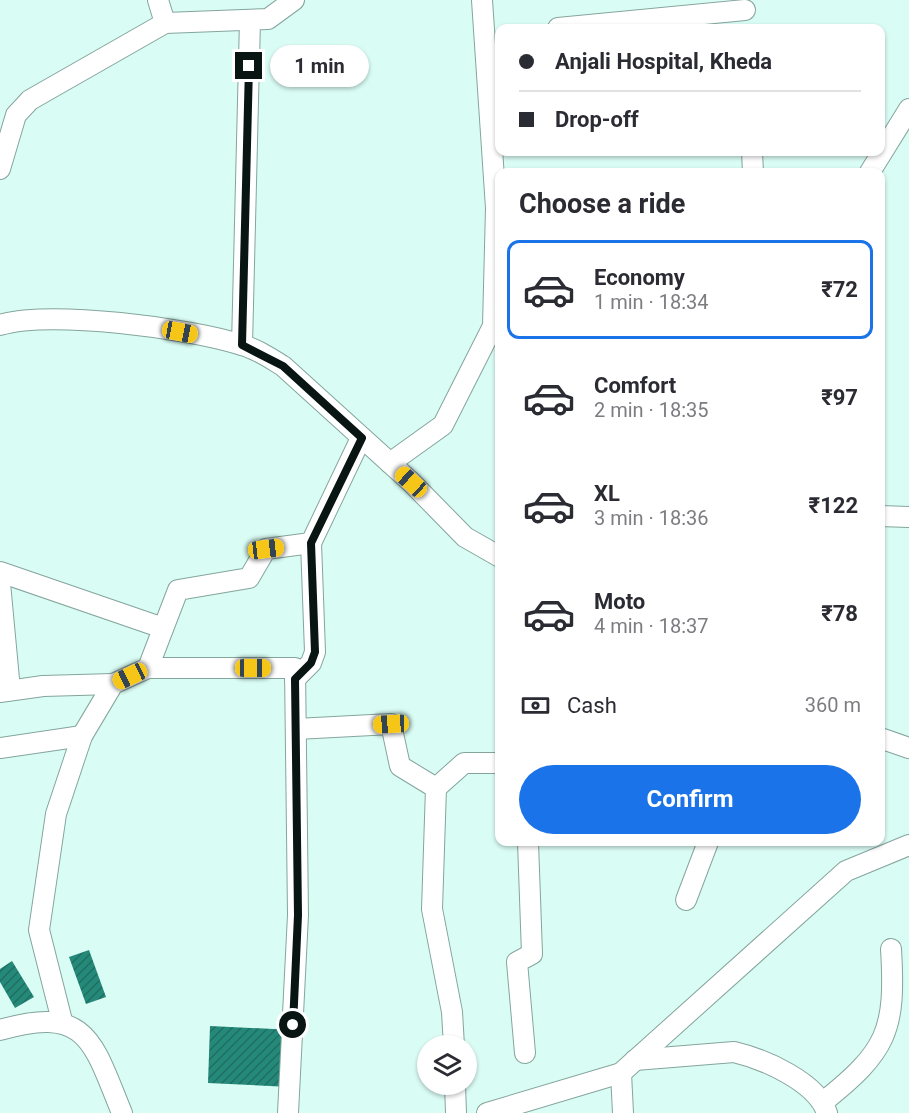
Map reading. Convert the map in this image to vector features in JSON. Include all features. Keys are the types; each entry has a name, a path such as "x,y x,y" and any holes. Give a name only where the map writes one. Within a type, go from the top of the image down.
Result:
{"street":[{"path":"158,0 165,22"},
{"path":"0,169 16,116 30,100 165,22 268,19 294,0"},
{"path":"482,0 492,35 495,168"},
{"path":"608,24 745,13"},
{"path":"242,345 250,20"},
{"path":"885,148 909,109"},
{"path":"390,463 443,424 493,327 495,298"},
{"path":"0,325 33,319 159,328 242,345 283,366 390,463 465,537 495,553"},
{"path":"295,679 311,663 315,652 311,543 362,438"},
{"path":"885,516 909,516"},
{"path":"147,668 178,590 249,578 266,549 311,543"},
{"path":"0,572 163,628"},
{"path":"0,583 5,691 43,686 113,684 147,668 295,668 298,915 288,1113"},
{"path":"62,1021 39,930 56,814 82,736 113,684"},
{"path":"296,729 391,724 400,766 436,788"},
{"path":"0,748 82,736"},
{"path":"885,740 909,748"},
{"path":"453,1035 452,1012 432,909 436,788 464,763 495,763"},
{"path":"623,1113 628,1066 846,871 909,845"},
{"path":"525,1053 517,962 532,954 528,846"},
{"path":"686,900 706,846"},
{"path":"487,1113 628,1066 734,1052 759,1059 808,1086 825,1108 874,1056 893,1010 891,949"},
{"path":"0,1030 62,1021 81,1032 97,1053 122,1113"},
{"path":"455,1095 456,1113"}],"building":[{"path":"89,950 106,997 86,1004 69,957"},
{"path":"12,961 34,997 15,1008 0,982 0,969"},
{"path":"210,1026 293,1030 290,1087 208,1083"}],"route":[{"path":"249,66 242,345 283,366 362,438 311,543 315,652 311,663 295,679 298,915 293,1025"}]}
